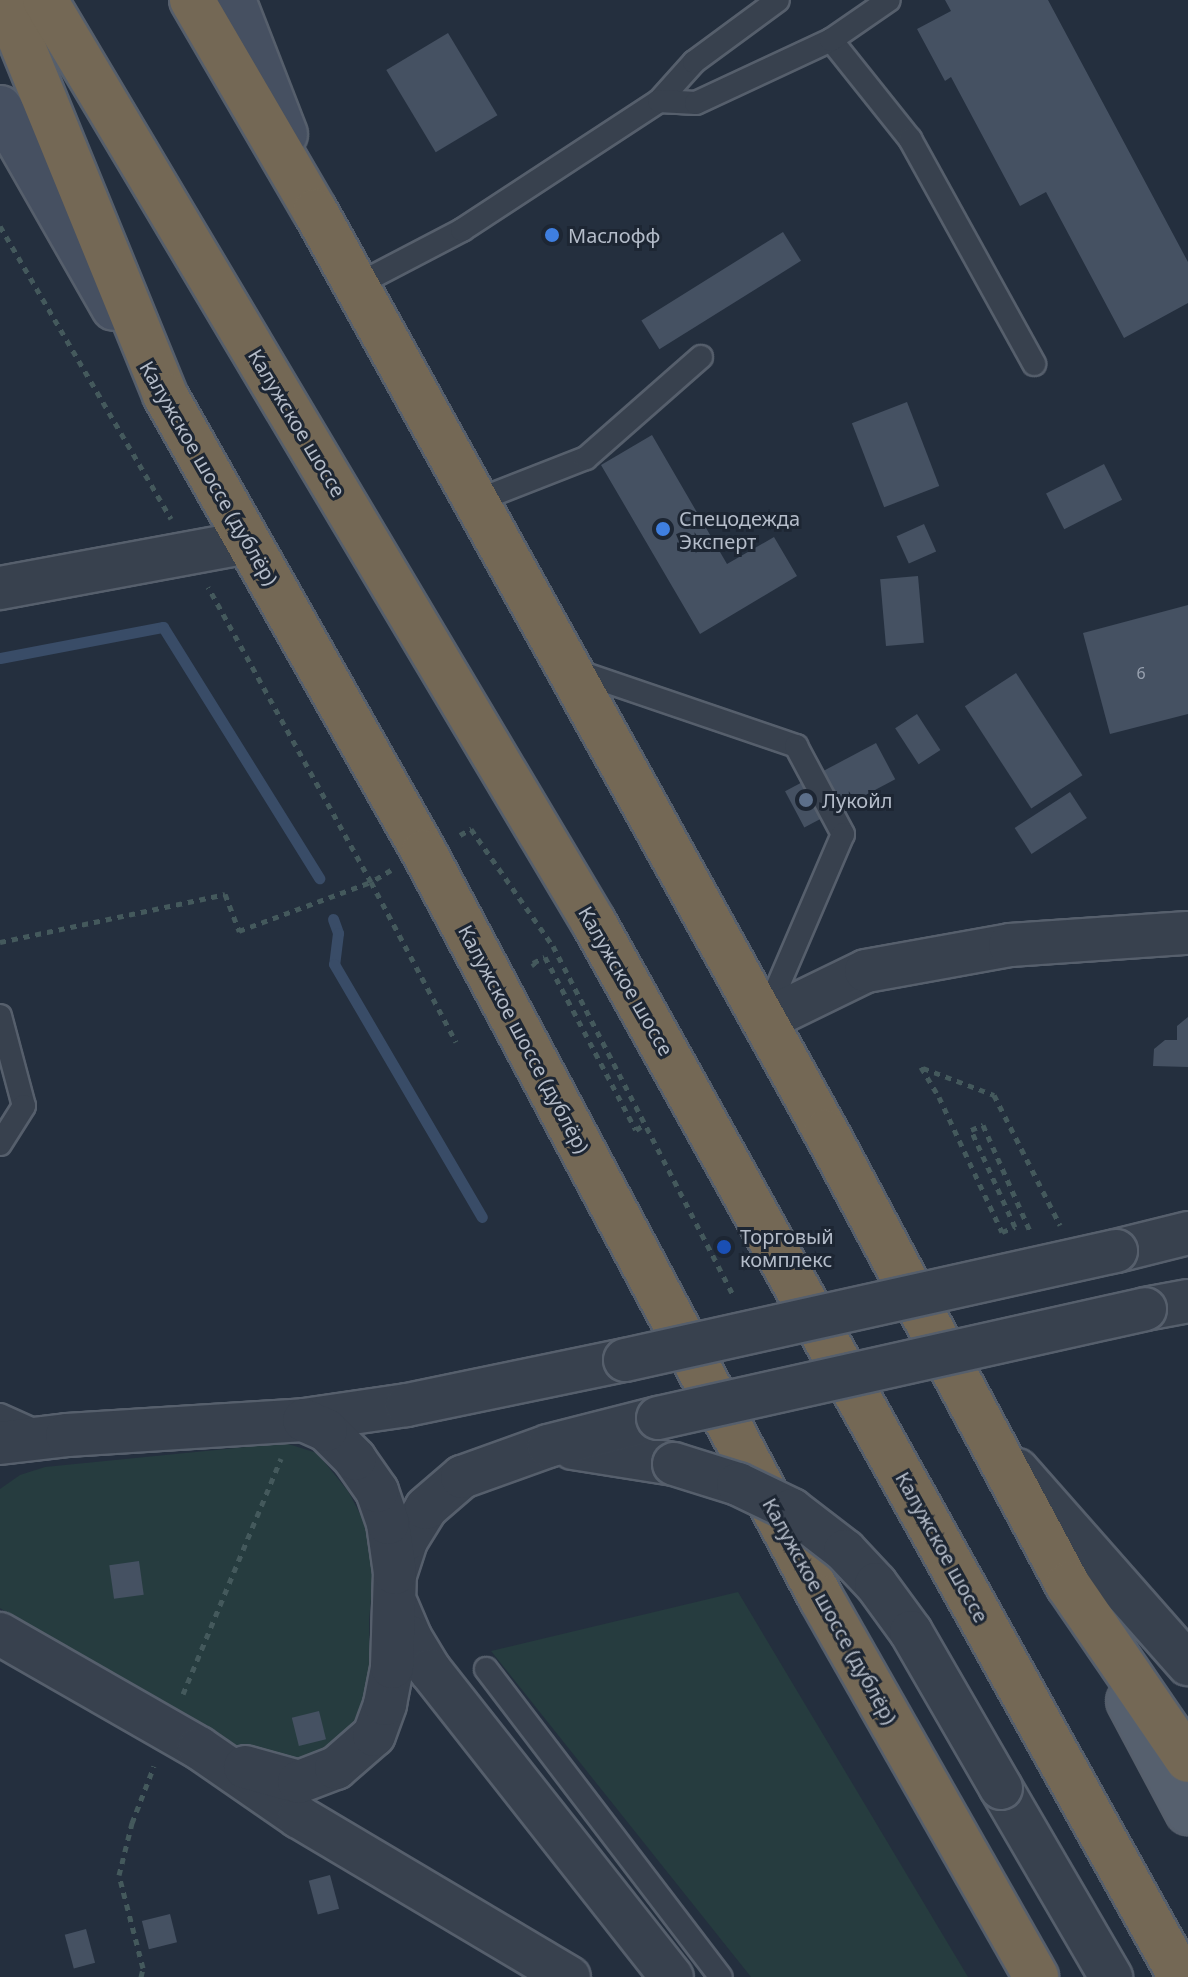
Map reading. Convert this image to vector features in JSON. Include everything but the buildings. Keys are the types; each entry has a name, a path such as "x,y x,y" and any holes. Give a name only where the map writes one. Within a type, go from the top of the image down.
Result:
{"highway":[{"path":"4,0 165,395"},
{"name":"Калужское шоссе","path":"45,0 594,923 1181,1977"},
{"path":"192,0 357,285 763,1021 1068,1585 1188,1760"},
{"name":"Калужское шоссе (дублёр)","path":"165,395 424,852 821,1598 1036,1977"}],"main road":[{"path":"233,0 315,211"},
{"name":"Калужское шоссе (дублёр)","path":"0,108 165,395"},
{"path":"1068,1585 1188,1812"}],"street":[{"path":"0,588 249,542"},
{"path":"763,1021 866,971 1010,945 1188,933"},
{"path":"0,1443 58,1436 203,1429 300,1420 407,1405 625,1360 1188,1233"},
{"path":"672,1977 430,1670 410,1637 395,1587 407,1539 426,1508 462,1477 548,1446 658,1418 1188,1301"},
{"path":"183,1739 264,1775 299,1782 336,1768 374,1735 385,1704 392,1667 395,1587 388,1523 377,1491 346,1449 326,1430 300,1420"},
{"path":"0,1469 20,1454 58,1436"},
{"path":"989,1438 1188,1664"},
{"path":"548,1446 619,1453 674,1464 738,1484 792,1510 845,1551 876,1584 911,1632 1111,1977"},
{"path":"1,1633 183,1739 299,1817 569,1977"}],"lane":[{"path":"357,285 462,230 659,101 694,62 778,0"},
{"path":"659,101 696,103 831,40 889,0"},
{"path":"831,40 910,139 1034,364"},
{"path":"476,501 586,458 701,357"},
{"path":"568,668 796,746 843,834 763,1021"},
{"path":"0,1016 24,1106 0,1144"},
{"path":"0,1415 58,1436"},
{"path":"486,1669 721,1977"}],"path":[{"path":"0,942 225,894 239,931 371,882"},
{"path":"541,977 533,963 545,957 636,1130 645,1123"},
{"path":"1031,1232 983,1125 971,1130 1015,1227 1002,1232 939,1097 921,1067 994,1095 1060,1226"},
{"path":"652,1136 735,1298"},
{"path":"141,1977 143,1968 119,1875 132,1823 183,1739 229,1591 300,1420"}],"green space":[{"path":"285,1443 317,1453 348,1491 370,1533 373,1578 369,1620 371,1713 315,1765 270,1766 175,1715 0,1608 0,1489 20,1475 45,1467"},
{"path":"738,1592 968,1977 751,1977 491,1651"}],"waterway":[{"path":"0,658 163,627 319,878"},
{"path":"333,919 338,933 334,964 482,1217"}],"place":[{"name":"Маслофф","path":"552,235"},
{"name":"Спецодежда Эксперт","path":"663,529"},
{"name":"Лукойл","path":"806,800"},
{"name":"Торговый комплекс","path":"724,1247"}]}
